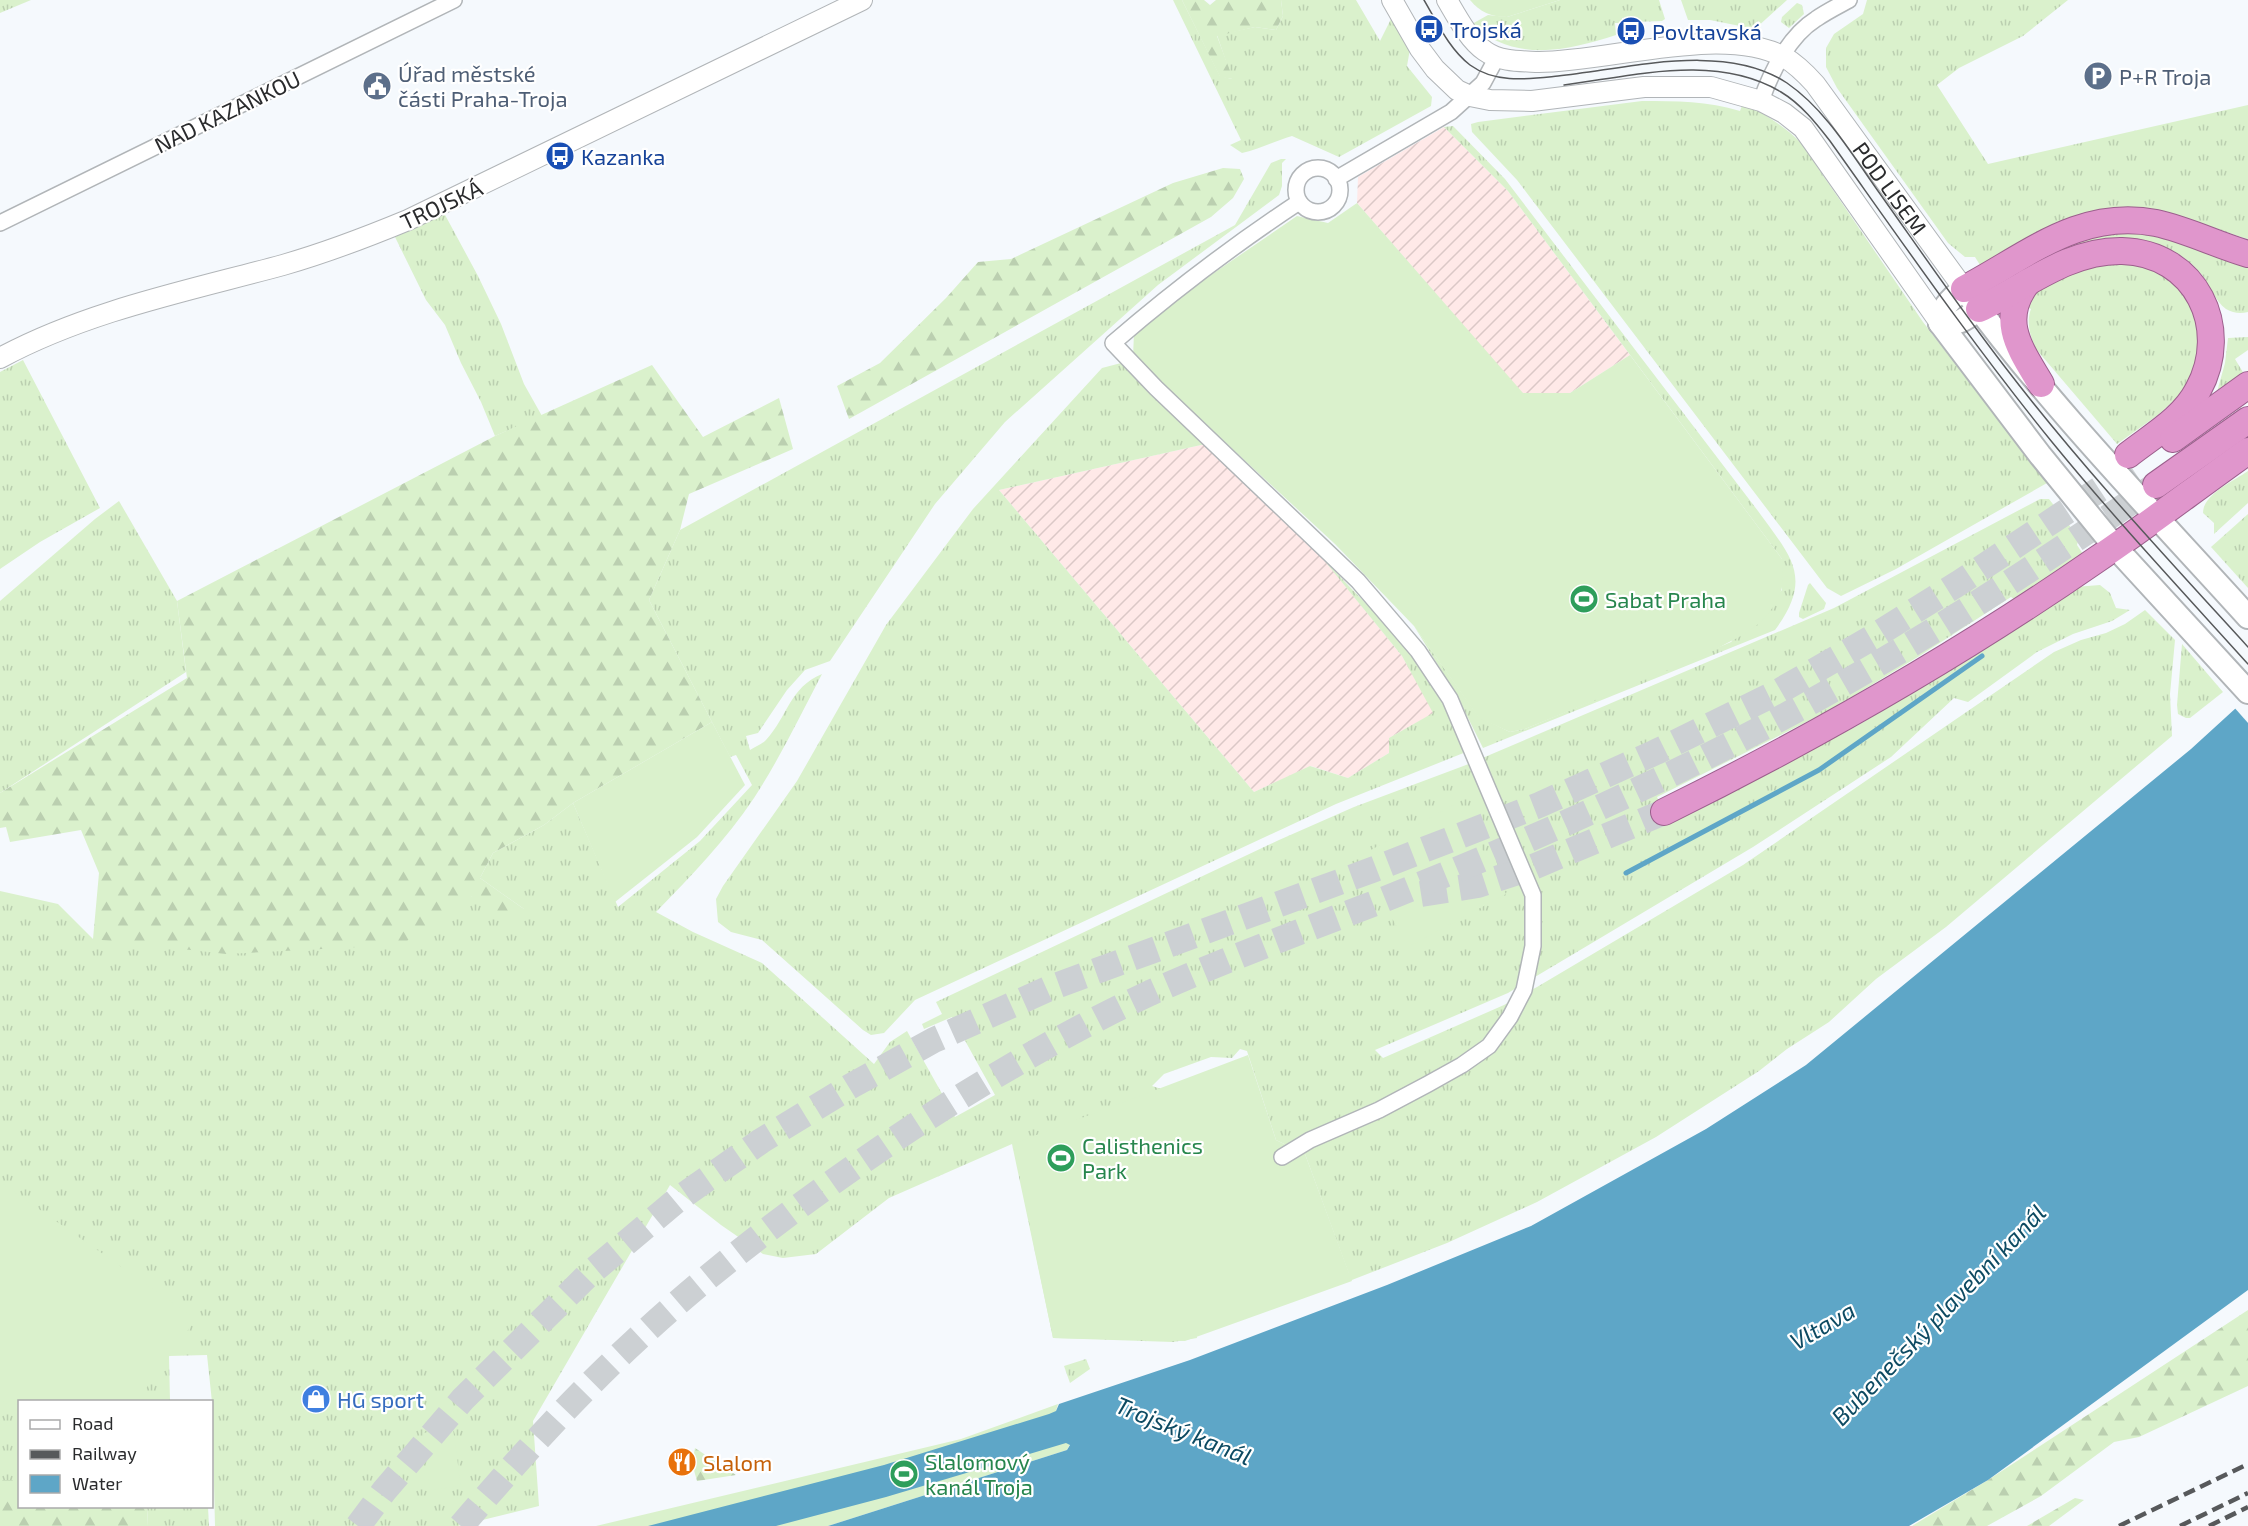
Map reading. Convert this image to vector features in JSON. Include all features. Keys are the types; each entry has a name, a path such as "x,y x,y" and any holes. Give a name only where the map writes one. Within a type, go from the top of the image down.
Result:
{"highway":[{"path":"1964,288 2066,232 2099,221 2118,219 2155,223 2248,254"},
{"path":"1979,309 2058,266 2080,257 2121,251 2157,258 2175,268 2190,282 2200,296 2211,327 2210,357 2198,390 2188,406 2132,460 2248,385"},
{"path":"2027,283 2016,301 2014,326 2017,345 2041,384"},
{"path":"2156,485 2248,420"},
{"path":"1664,812 1747,771 1852,714 2115,547 2248,451"}],"main road":[{"name":"POD LISEM","path":"1964,288 2041,384 2248,617"},
{"path":"1964,288 1946,305 1940,316 1940,323 1953,325 1959,323 1979,309"},
{"name":"POD LISEM","path":"1940,323 2040,455 2115,547 2248,692"}],"street":[{"name":"NAD KAZANKOU","path":"0,223 453,0"},
{"name":"TROJSKÁ","path":"0,358 22,346 77,324 180,291 285,264 350,243 408,220 862,0"},
{"name":"POD LISEM","path":"1392,0 1420,49 1435,69 1458,90 1470,96 1490,100 1532,101 1644,87 1711,87 1761,101 1790,116 1803,128 1940,323"},
{"name":"POD LISEM","path":"1447,0 1472,38 1485,51 1497,57 1516,61 1573,60 1682,46 1733,43 1783,56 1801,69 1815,84 1964,288"},
{"path":"1761,101 1767,85 1795,38 1814,20 1849,0"},
{"path":"1336,179 1451,112 1483,83 1497,57"},
{"path":"1323,169 1336,179 1339,185 1338,197 1331,207 1310,211 1299,202 1296,195 1297,181 1307,171 1323,169"},
{"path":"1282,1157 1310,1140 1379,1110 1428,1084 1462,1065 1489,1046 1510,1017 1524,990 1533,946 1533,895 1450,699 1419,651 1358,581 1156,388 1113,343 1160,303 1254,232 1299,202"}],"shaded area":[{"path":"1444,127 1508,191 1630,355 1570,393 1523,394 1357,203 1358,177"},
{"path":"1210,443 1308,540 1402,656 1434,713 1389,738 1389,753 1348,778 1311,766 1254,792 999,490"}],"green space":[{"path":"0,0 31,0 0,13"},
{"path":"1173,0 1182,0 1220,76 1232,79 1217,35 1255,27 1276,30 1283,16 1281,0 1356,0 1380,41 1392,17 1410,49 1407,66 1432,97 1431,106 1339,157 1292,136 1242,153 1230,145 1241,140"},
{"path":"1182,0 1204,0 1210,5 1216,0 1281,0 1283,16 1276,30 1255,27 1217,36 1233,79 1220,77"},
{"path":"1470,0 1560,0 1507,17 1486,13"},
{"path":"1560,0 1659,0 1665,19 1634,22 1633,17 1622,18 1622,23 1615,23 1616,35 1579,46 1541,50 1523,49 1505,44 1488,36 1472,24 1488,15 1507,17"},
{"path":"1681,0 1787,0 1755,29 1710,20 1688,20"},
{"path":"1867,0 2068,0 2023,36 1959,68 1937,85 1988,164 2248,105 2248,239 2165,213 2114,208 2087,212 2052,225 1989,263 1980,265 1975,257 1965,257 1948,243 1837,88 1826,67 1826,48 1834,34 1863,14"},
{"path":"1797,3 1802,5 1804,14 1789,28 1781,22 1782,17"},
{"path":"1642,101 1704,103 1740,111 1743,103 1774,121 1795,137 1923,322 2047,483 1896,569 1841,596 1827,588 1517,180 1472,132 1471,124 1478,122"},
{"path":"1453,126 1505,179 1758,511 1788,555 1794,568 1795,581 1793,596 1787,612 1775,630 1483,748 1457,696 1414,626 1479,717 1510,732 1525,729 1731,642 1782,590 1782,559 1508,191 1444,127"},
{"path":"1286,159 1282,163 1282,186 1279,195 1158,285 1005,422 935,504 830,661 805,670 787,690 758,733 746,736 750,750 764,741 802,687 822,674 754,798 720,843 656,912 693,932 762,963 874,1064 890,1042 907,1031 955,1117 995,1095 952,1017 924,1029 922,1024 942,1014 936,1002 1279,840 1354,807 1466,765 1834,608 2040,499 2049,499 2079,538 2077,545 2083,554 2015,600 2011,597 1830,710 1657,797 1669,822 1857,726 1982,650 1985,645 2075,587 2100,585 2110,593 2116,608 2130,610 2112,621 2073,634 2037,652 1968,702 1954,698 1891,757 1753,847 1508,993 1375,1050 1383,1058 1504,1005 1537,987 1743,865 2054,652 2081,640 2106,633 2125,624 2145,610 2175,640 2170,694 2172,736 1946,927 1876,979 1829,1022 1787,1049 1759,1071 1656,1137 1537,1202 1447,1243 1339,1285 1349,1274 1305,1154 1276,1140 1247,1051 1240,1049 1232,1058 1211,1057 1164,1074 1152,1086 1168,1091 1197,1338 1173,1342 1053,1338 1012,1144 889,1198 816,1254 783,1258 763,1254 670,1185 533,1421 539,1506 458,1526 215,1526 213,1400 207,1355 169,1356 170,1400 18,1400 18,1480 0,1480 0,891 58,904 93,939 471,896 524,909 480,878 493,853 544,825 573,803 618,907 700,841 752,785 736,755 730,757 649,600 680,530 1235,225 1271,163"},
{"path":"1223,168 1240,169 1244,179 1233,198 1211,217 849,419 837,386 880,363 946,298 978,262 1011,259 1173,183"},
{"path":"1357,203 1523,393 1570,393 1630,355 1782,559 1781,591 1775,604 1760,623 1709,653 1525,729 1510,732 1479,718 1414,626 1335,544 1133,357 1134,333 1170,303 1297,216 1328,223"},
{"path":"444,213 478,276 501,324 524,384 542,416 495,436 445,325 426,300 395,237"},
{"path":"2107,231 2151,234 2248,264 2248,312 2237,313 2226,309 2202,275 2179,254 2165,247 2135,239 2104,239 2076,246 2064,250 1995,291 1991,285 2053,249"},
{"path":"2099,263 2151,264 2186,292 2202,324 2198,356 2189,380 2180,395 2158,415 2117,444 2036,349 2029,329 2031,309 2025,306 2043,283"},
{"path":"2248,337 2248,350 2235,359 2244,374 2217,392 2225,363 2228,338"},
{"path":"23,360 100,508 40,542 0,569 0,372"},
{"path":"1125,362 1210,443 999,490 1254,792 1310,766 1348,778 1389,753 1389,738 1433,713 1402,656 1323,559 1401,640 1445,707 1466,752 1336,804 915,1000 884,1033 871,1035 762,940 731,932 718,922 716,899 797,781 886,625 973,509 1102,368"},
{"path":"652,365 703,437 779,398 793,449 689,494 680,530 649,600 712,722 573,803 544,825 493,853 480,878 524,909 500,918 471,896 464,909 399,945 226,954 93,939 99,873 81,830 10,842 6,827 0,828 0,793 187,678 177,601 495,436"},
{"path":"2248,471 2248,503 2214,534 2214,523 2203,513 2204,506 2214,494"},
{"path":"119,501 177,601 186,672 0,793 0,601"},
{"path":"2248,514 2248,588 2211,547"},
{"path":"1810,583 1826,603 1824,609 1803,619 1799,617 1799,613"},
{"path":"2182,644 2223,692 2190,718 2178,714 2177,705"},
{"path":"712,722 745,785 697,837 615,902 573,803"},
{"path":"1457,803 1506,894 1408,947 1358,857"},
{"path":"1248,1055 1276,1140 1305,1154 1352,1281 1185,1341 1053,1338 1013,1144"},
{"path":"0,1182 196,1319 138,1400 18,1400 18,1411 0,1399"},
{"path":"2248,1310 2248,1386 2139,1437 2114,1442 2041,1496 1987,1526 1912,1526 1988,1480"},
{"path":"1086,1359 1090,1369 1070,1383 1064,1366"},
{"name":"Slalomový kanál Troja","path":"1058,1404 1056,1411 1070,1444 1067,1450 828,1526 596,1526 961,1439"},
{"path":"453,1429 461,1486 430,1490 423,1433"},
{"path":"695,1448 736,1475 697,1481 692,1463"},
{"path":"0,1480 18,1480 18,1508 147,1508 148,1526 0,1526"},
{"path":"2075,1498 2084,1500 2049,1526 2027,1526"},
{"path":"147,1508 208,1508 209,1526 148,1526"}],"water":[{"path":"2248,697 2248,1290 1988,1480 1909,1526 828,1526 1067,1450 1070,1445 1066,1443 886,1497 776,1526 648,1526 884,1465 1049,1414 1056,1411 1059,1404 1190,1360 1387,1285 1531,1226 1706,1129 1806,1065 2191,749"}],"pier":[{"path":"2248,694 2248,723 2233,706"}],"waterway":[{"path":"1626,873 1819,770 1982,656"}],"tunnel":[{"path":"358,1526 384,1491 463,1399 588,1275 677,1200 761,1141 851,1086 934,1040 1050,988 1372,870 1539,805 1656,752 1776,693 1873,637 1959,583 2136,465"},
{"path":"461,1526 567,1408 667,1312 734,1256 840,1177 971,1091 1059,1039 1150,993 1524,841 1711,755 1866,671 1942,625 2156,485"},
{"path":"1421,894 1478,885 1533,867 1664,812"}],"tram line":[{"path":"1424,0 1444,35 1463,59 1480,71 1501,78 1535,78 1644,64 1705,60 1734,63 1762,70 1787,83 1814,106 1837,133 1957,302 2063,439 2248,647"},
{"path":"1564,85 1646,73 1702,70 1730,73 1756,80 1781,92 1795,102 1830,141 1966,331 2052,442 2248,664"}],"railway":[{"path":"2119,1526 2248,1464"},
{"path":"2180,1526 2248,1493"},
{"path":"2209,1526 2248,1507"}],"place":[{"name":"Trojská","path":"1429,29"},
{"name":"Povltavská","path":"1631,31"},
{"name":"P+R Troja","path":"2098,76"},
{"name":"Úřad městské části Praha-Troja","path":"377,86"},
{"name":"Kazanka","path":"560,156"},
{"name":"Sabat Praha","path":"1584,599"},
{"name":"Calisthenics Park","path":"1061,1158"},
{"name":"HG sport","path":"316,1399"},
{"name":"Slalom","path":"682,1462"},
{"name":"Slalomový kanál Troja","path":"904,1474"}],"water label":[{"name":"Bubenečský plavební kanál","path":"1938,1314"},
{"name":"Vltava","path":"1822,1325"},
{"name":"Trojský kanál","path":"1184,1430"}]}
